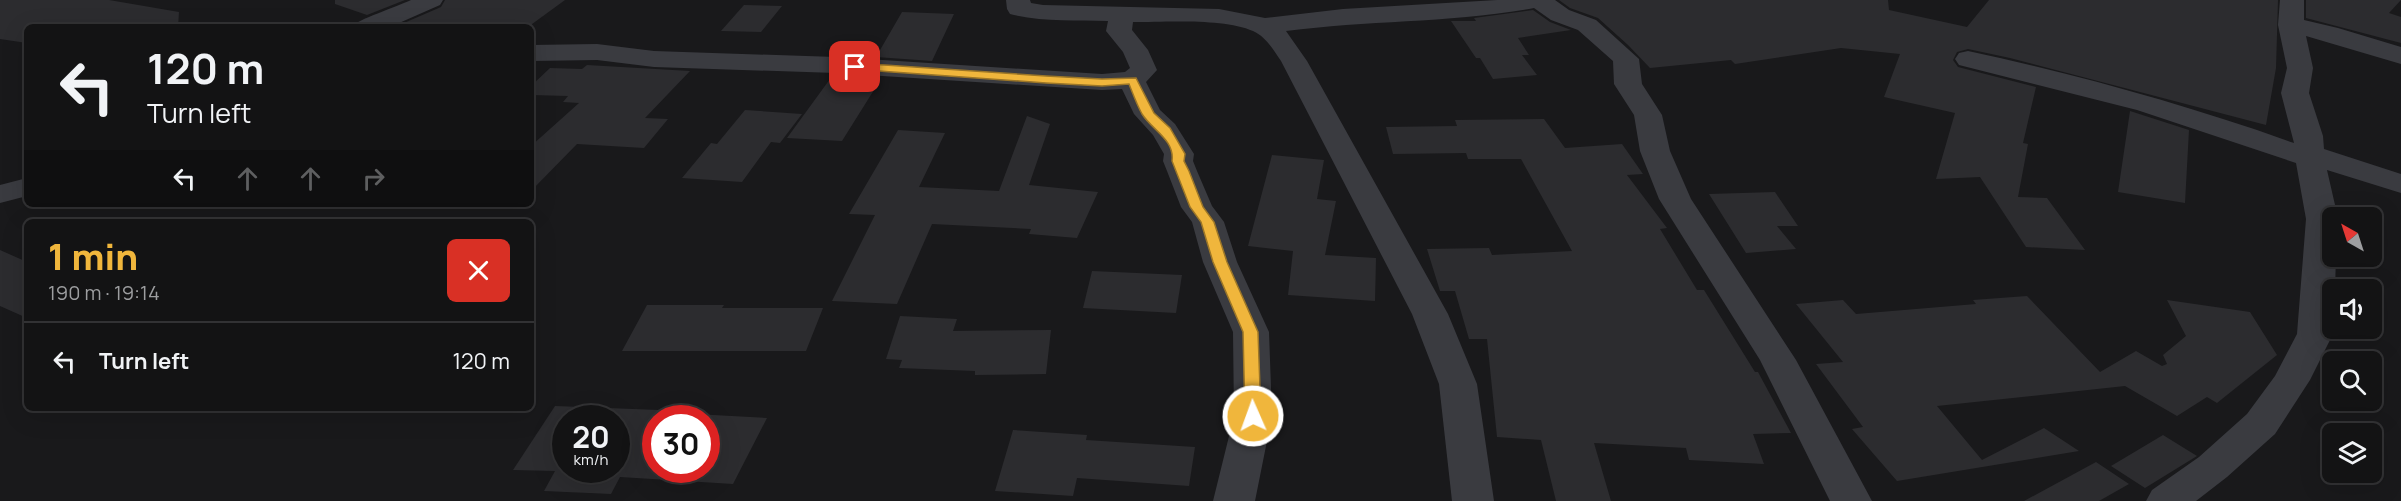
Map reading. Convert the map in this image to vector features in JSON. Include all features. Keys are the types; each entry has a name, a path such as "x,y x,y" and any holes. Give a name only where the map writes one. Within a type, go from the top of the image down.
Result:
{"street":[{"path":"374,24 393,18 431,0"},
{"path":"1018,0 1019,9 1043,12 1219,16 1263,26 1343,16 1488,9 1538,0 1560,15 1587,25 1626,59 1628,84 1648,115 1655,151 1675,199 1778,360 1851,501"},
{"path":"2292,13 2329,33 2401,56"},
{"path":"2167,501 2213,467 2261,424 2291,380 2315,334 2322,219 2308,136 2295,93 2301,68 2292,13"},
{"path":"534,52 597,52 654,59 837,65 1102,82 1132,80 1144,70 1135,50 1119,31 1122,14"},
{"path":"1263,26 1278,36 1294,61 1430,314 1458,384 1473,501"},
{"path":"1968,59 2049,76 2208,122 2266,145 2401,184"},
{"path":"1132,80 1148,114 1165,130 1179,154 1178,161 1182,171 1197,207 1208,222 1220,262 1251,332 1253,416 1234,501"},
{"path":"0,194 24,188"}],"building":[{"path":"0,0 109,0 179,12 178,24 24,24 24,43 0,39"},
{"path":"335,0 405,0 367,15 335,4"},
{"path":"445,0 565,0 532,24 402,24 441,7"},
{"path":"1559,0 1888,0 1889,10 1967,27 1989,0 2278,0 2276,68 2266,125 2010,58 1968,49 1957,52 1953,60 1958,67 2036,87 2023,143 2028,144 2018,197 2047,198 2085,250 2026,247 1980,177 1936,179 1955,113 1884,97 1900,54 1841,48 1735,64 1731,60 1650,68 1598,18 1570,8"},
{"path":"2306,0 2401,0 2389,13 2401,17 2401,43 2306,18"},
{"path":"744,5 782,6 761,32 721,31"},
{"path":"1533,10 1550,22 1571,30 1518,38 1529,55 1522,55 1537,75 1493,79 1451,21 1476,21 1474,18"},
{"path":"902,12 954,14 932,61 876,57"},
{"path":"587,65 690,71 645,118 668,119 644,148 577,144 534,188 534,143 579,103 563,102 568,96 534,95 534,83 550,68 582,69"},
{"path":"830,79 879,82 842,141 787,138"},
{"path":"745,110 802,114 780,143 771,142 742,182 682,178 711,143 717,144"},
{"path":"2130,111 2189,130 2185,203 2118,192"},
{"path":"1027,116 1050,124 1029,185 1098,192 1077,238 1029,234 1031,229 932,224 897,304 832,301 875,215 849,214 898,130 945,133 919,187 999,191"},
{"path":"1544,119 1565,148 1622,144 1643,174 1627,175 1667,228 1660,229 1697,290 1704,290 1755,372 1758,372 1791,433 1753,434 1764,464 1689,460 1686,448 1594,443 1611,501 1556,501 1541,440 1497,437 1487,339 1469,339 1455,291 1440,291 1427,249 1489,248 1492,255 1572,251 1521,159 1468,159 1466,153 1393,154 1386,127 1457,126 1455,120"},
{"path":"1272,155 1324,160 1317,199 1336,201 1325,255 1376,258 1375,301 1288,295 1293,251 1248,246"},
{"path":"1775,192 1798,226 1777,226 1796,249 1746,253 1709,194"},
{"path":"0,250 24,261 24,317 0,306"},
{"path":"1092,271 1182,275 1176,313 1083,308"},
{"path":"2027,296 2100,372 2136,351 2162,366 2167,364 2163,355 2186,336 2167,300 2250,312 2277,355 2217,403 2207,397 2177,416 2125,386 1937,406 1982,460 2044,428 2079,451 1897,481 1852,429 1863,427 1816,364 1843,362 1796,304 1843,300 1856,314 1976,304 1973,300"},
{"path":"647,305 823,308 806,351 622,351"},
{"path":"900,316 957,319 953,331 1051,330 1046,374 975,375 975,371 899,368 902,360 886,359"},
{"path":"630,409 642,409 642,478 630,478"},
{"path":"552,411 552,471 513,470"},
{"path":"720,415 767,418 733,484 717,483 720,483"},
{"path":"1013,430 1087,435 1086,440 1195,447 1189,486 1077,478 1073,496 995,491"},
{"path":"2163,435 2197,456 2145,488 2111,466"},
{"path":"2096,462 2129,484 2099,501 2024,501"},
{"path":"552,476 552,483 617,483 611,494 544,491"}],"route":[{"path":"855,67 1046,80 1102,82 1132,80 1148,114 1165,130 1179,154 1178,161 1182,171 1197,207 1208,222 1220,262 1251,332 1253,416"}]}
